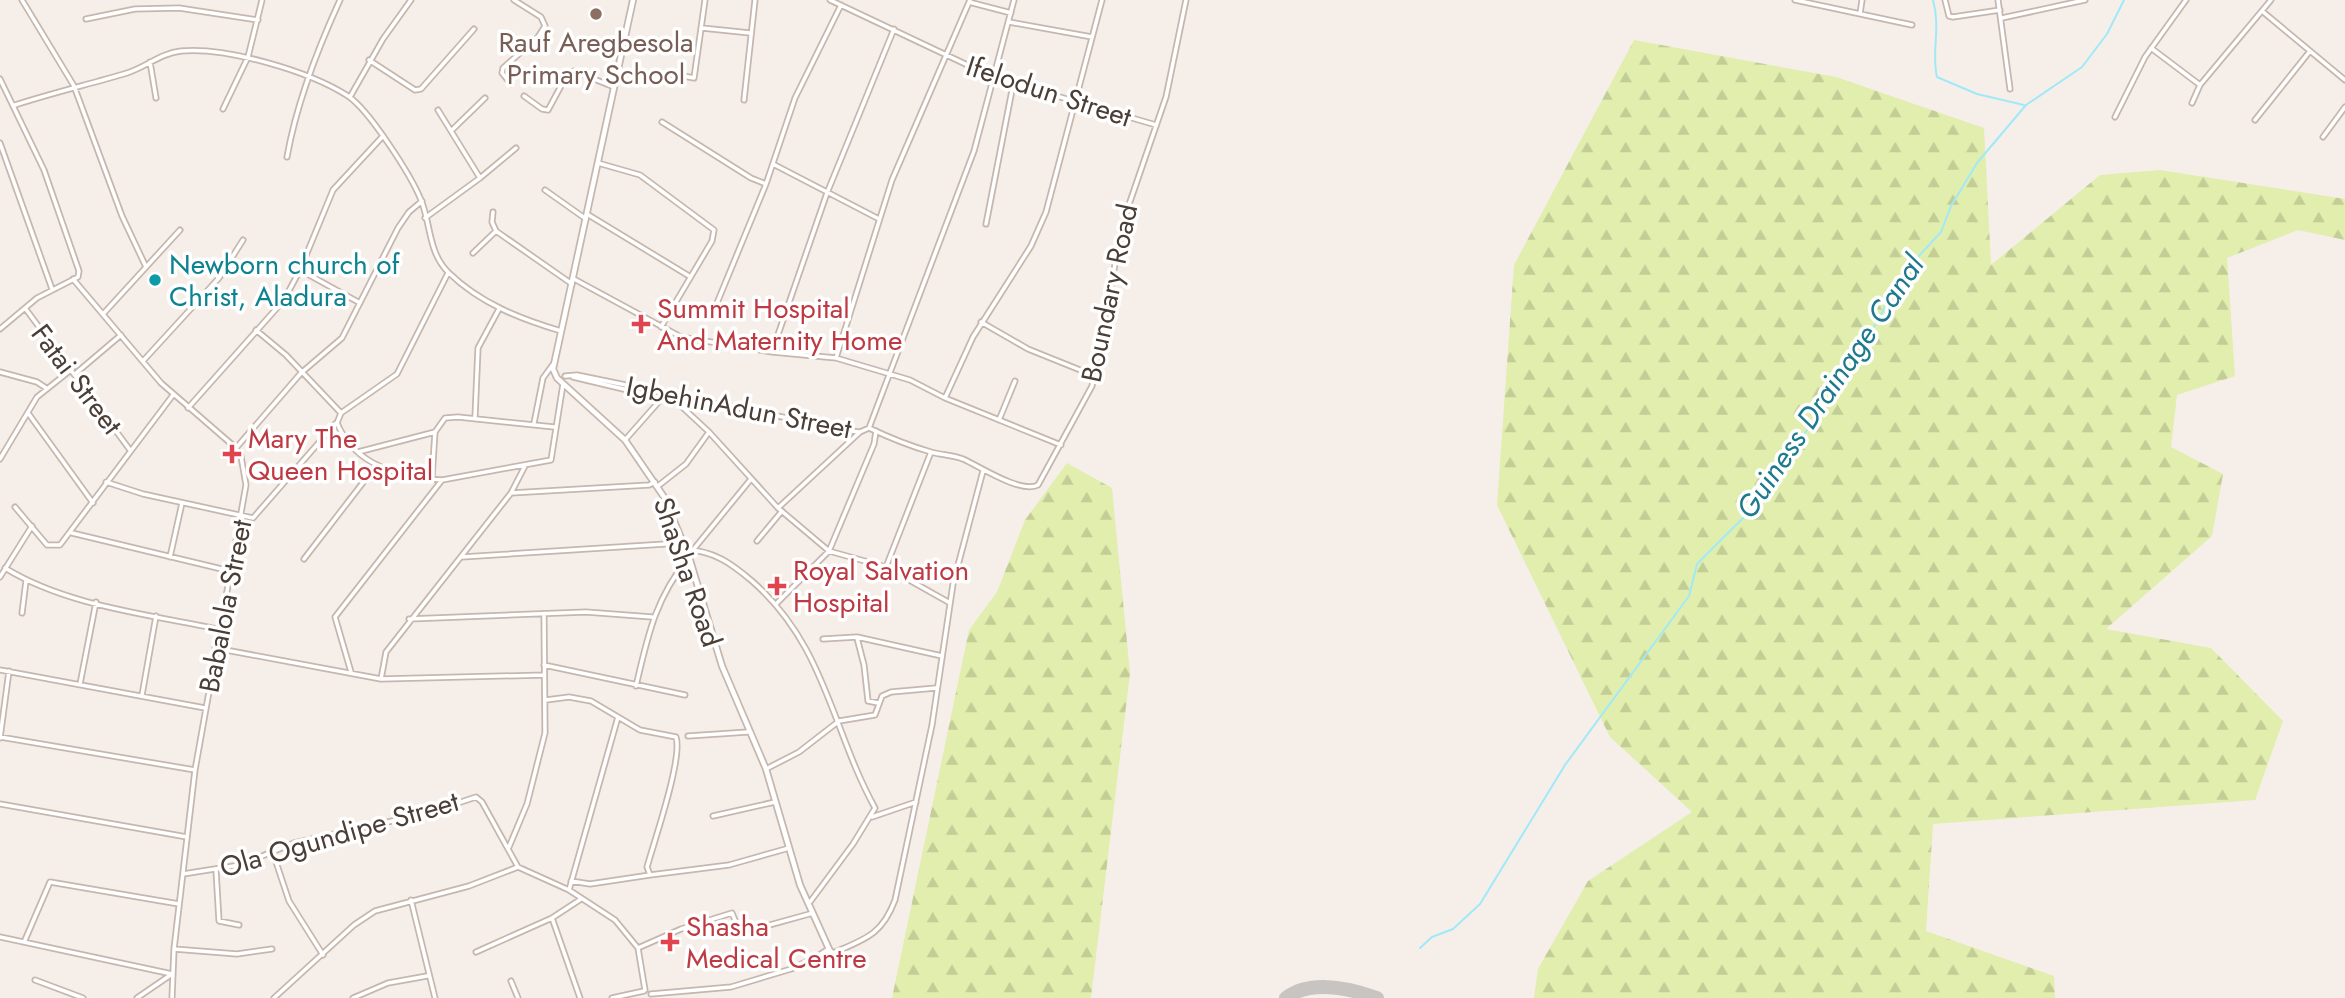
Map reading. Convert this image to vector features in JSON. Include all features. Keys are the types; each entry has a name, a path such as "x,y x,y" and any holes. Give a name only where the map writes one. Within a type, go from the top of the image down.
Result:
{"street":[{"path":"22,0 74,86 122,216 146,267"},
{"path":"180,0 180,8"},
{"path":"223,109 248,57 262,0"},
{"path":"287,157 292,130 325,34 340,0"},
{"path":"350,97 369,60 411,0"},
{"path":"511,84 502,73 503,68 538,37 545,26 541,17 514,0"},
{"path":"633,0 554,373 606,384 680,405 709,432 780,510 830,551 886,568 950,603"},
{"path":"668,73 694,78 705,0"},
{"path":"744,100 755,0"},
{"name":"Ifelodun Street","path":"830,0 1013,85 1076,100 1156,125"},
{"name":"IgbehinAdun Street","path":"565,376 577,375 606,384 860,432 869,428 974,151 1014,0"},
{"path":"946,398 981,322 1012,278 1046,212 1102,0"},
{"name":"Boundary Road","path":"869,428 931,452 965,460 983,471 1034,487 1087,398 1094,376 1123,222 1169,84 1186,0"},
{"path":"1796,0 1912,25"},
{"path":"1860,14 1862,0"},
{"path":"1945,0 1950,16 1953,17 2000,10"},
{"path":"1998,0 2010,89"},
{"path":"2002,18 2085,0"},
{"path":"2115,117 2151,48 2186,0"},
{"path":"2192,103 2200,85 2271,0"},
{"path":"836,358 879,219 907,144 970,1 1011,13"},
{"path":"717,303 766,184 795,98 841,5"},
{"path":"86,19 135,9 180,8 257,20"},
{"path":"2262,11 2345,80"},
{"path":"1009,22 1093,37"},
{"path":"702,28 750,33"},
{"path":"369,60 415,90 421,89 474,29"},
{"path":"772,352 827,193 894,29"},
{"path":"2151,48 2200,85"},
{"path":"15,105 130,72 178,51 223,52 311,77 350,97 383,136 422,201 436,255 448,272 499,309 561,331"},
{"path":"2255,120 2310,51"},
{"path":"150,62 156,98"},
{"path":"524,96 542,109 548,110 568,73 574,71 614,87"},
{"path":"0,79 15,105 44,170 79,271 73,279 24,308 0,329"},
{"path":"986,225 1013,85"},
{"path":"451,131 485,98"},
{"path":"2323,137 2345,107"},
{"path":"438,110 480,178"},
{"path":"662,122 751,178 766,184"},
{"path":"188,408 284,300 300,270 333,190 383,136"},
{"path":"0,143 52,289"},
{"path":"425,218 516,148"},
{"path":"598,163 640,175 712,227 712,241 661,327"},
{"path":"773,164 879,219"},
{"path":"545,190 689,276"},
{"path":"73,279 173,395 236,448 301,373 342,338 398,228 422,201"},
{"path":"493,212 492,222 496,231 573,281 681,337 772,352 836,358 910,380 946,398 1061,445"},
{"path":"104,313 180,230"},
{"path":"473,253 496,231"},
{"path":"143,362 219,278 243,240"},
{"path":"300,270 360,303"},
{"path":"106,482 182,503 243,516 256,516 337,423 341,413 397,374 437,288 448,272"},
{"name":"Fatai Street","path":"24,308 130,450"},
{"path":"475,417 478,348 499,309"},
{"path":"981,322 1028,349 1094,376"},
{"path":"256,330 286,355 341,413"},
{"path":"75,374 121,335"},
{"path":"534,423 543,378 555,361"},
{"path":"0,459 46,388 72,369"},
{"path":"0,372 37,382 46,388"},
{"name":"ShaSha Road","path":"554,373 625,440 657,484 689,557 722,666 766,769 800,885 829,949"},
{"path":"999,420 1015,381"},
{"path":"337,423 343,439 375,467 443,480 551,460 554,426 563,384"},
{"path":"15,507 47,545 60,545 72,533 106,482 173,395"},
{"path":"625,440 661,398 669,395"},
{"path":"28,413 93,503"},
{"path":"432,480 435,432 445,418 475,417 554,426"},
{"path":"777,603 830,551 874,444 876,431"},
{"path":"358,453 435,432"},
{"path":"511,493 657,484 686,464 709,432"},
{"path":"757,541 780,510 860,432"},
{"name":"Babalola Street","path":"172,998 174,949 195,770 218,630 243,516 246,485 241,456 236,448"},
{"path":"886,568 931,452"},
{"path":"381,679 386,652 409,619 462,558 511,493 525,465"},
{"path":"304,559 375,467"},
{"path":"274,998 354,925 375,911 469,886 519,867 569,890 615,920 638,948 645,990 650,996 706,990 768,977 817,957 829,949 833,953 866,939 888,919 932,725 950,603 983,471"},
{"path":"693,550 751,479"},
{"path":"351,672 335,617 443,480"},
{"path":"170,557 182,503"},
{"path":"0,578 32,526"},
{"path":"72,533 231,571"},
{"path":"462,558 681,543"},
{"path":"686,550 730,562 777,603 814,660 875,808 872,817 810,902"},
{"path":"636,686 652,617 670,580 689,557"},
{"path":"5,568 26,581 96,603 218,630"},
{"path":"22,613 26,581"},
{"path":"80,684 96,603"},
{"path":"409,619 586,612 652,617"},
{"path":"509,847 527,804 545,733 544,614"},
{"path":"142,695 156,616"},
{"path":"823,639 857,637 943,656"},
{"path":"857,637 864,664 867,701 878,703"},
{"path":"215,648 381,679 544,675"},
{"path":"544,665 685,695"},
{"path":"0,670 205,708"},
{"path":"9,671 0,738 195,770"},
{"path":"766,769 799,752 839,721 875,715 882,696 891,692 936,688"},
{"path":"546,700 569,697 591,701 640,730 673,736 677,741 670,781 647,867 650,875"},
{"path":"569,890 618,717"},
{"path":"688,736 748,732"},
{"name":"Ola Ogundipe Street","path":"183,874 216,870 323,835 428,813 471,796 482,802 519,867"},
{"path":"713,816 775,802"},
{"path":"872,817 916,802"},
{"path":"0,804 187,837"},
{"path":"571,881 590,884 729,865 789,848"},
{"path":"273,853 289,901 323,955"},
{"path":"216,870 219,921 239,925"},
{"path":"25,940 50,882 179,904"},
{"path":"476,952 552,918 581,899"},
{"path":"411,900 435,998"},
{"path":"638,948 681,929 732,914 739,930 744,932 813,913"},
{"path":"552,918 580,998"},
{"path":"0,937 25,940 172,974"},
{"path":"174,949 237,954 272,950"},
{"path":"137,998 172,974"},
{"path":"353,998 388,983 428,976"},
{"path":"35,980 83,998"},
{"path":"510,981 518,998"},
{"path":"612,998 645,990"},
{"path":"706,990 707,998"}],"green space":[{"path":"1634,40 1836,77 1984,128 1991,265 2100,175 2160,170 2345,199 2345,240 2298,230 2227,258 2235,376 2177,395 2171,447 2223,474 2212,536 2106,629 2211,648 2283,721 2255,800 1933,824 1926,931 2054,976 2055,998 1534,998 1538,969 1588,881 1692,812 1610,737 1497,505 1514,265"},
{"path":"1067,463 1112,488 1130,673 1091,998 892,998 969,630 997,592 1025,520"}],"waterway":[{"path":"1933,0 1937,77 1977,94 2024,105"},
{"name":"Guiness Drainage Canal","path":"1420,948 1432,937 1453,929 1480,904 1565,765 1689,596 1697,564 1759,502 1815,418 1819,398 1876,324 1903,273 1941,232 1951,206 1977,163 2026,105 2082,67 2107,34 2124,0"}],"taxiway":[{"path":"1286,998 1296,992 1318,987 1354,991 1377,998"}],"place":[{"name":"Rauf Aregbesola Primary School","path":"596,14"},
{"name":"Newborn church of Christ, Aladura","path":"155,280"},
{"name":"Summit Hospital And Maternity Home","path":"641,324"},
{"name":"Mary The Queen Hospital","path":"232,454"},
{"name":"Royal Salvation Hospital","path":"777,586"},
{"name":"Shasha Medical Centre","path":"670,942"}]}
